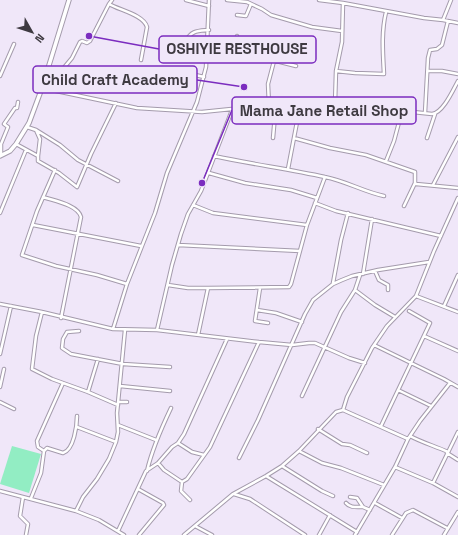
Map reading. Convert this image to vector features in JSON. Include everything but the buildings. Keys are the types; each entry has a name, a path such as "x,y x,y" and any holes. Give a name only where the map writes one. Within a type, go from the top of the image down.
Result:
{"street":[{"path":"1,156 16,144 27,127 42,88 69,0"},
{"path":"47,88 72,58 80,42 82,41 87,43 90,41 112,0"},
{"path":"186,0 209,6"},
{"path":"113,329 127,284 155,213 167,173 194,111 204,77 209,30 209,0"},
{"path":"228,0 251,4 271,15 312,27 342,31"},
{"path":"318,0 340,1 343,3 386,12 458,23"},
{"path":"444,20 452,0"},
{"path":"335,104 336,71 342,42 343,3"},
{"path":"109,4 139,17 146,24 147,27 141,60"},
{"path":"237,15 246,16 251,4"},
{"path":"336,71 384,74 383,26 386,12"},
{"path":"425,113 430,50 442,45 448,21"},
{"path":"185,42 192,33 196,31 209,30"},
{"path":"234,50 237,36"},
{"path":"0,76 14,44"},
{"path":"208,44 296,66"},
{"path":"270,105 268,84 274,60"},
{"path":"178,69 204,77"},
{"path":"428,71 442,71 458,74"},
{"path":"427,138 435,114 438,113 448,99 458,81"},
{"path":"42,88 137,108 202,112 301,101 435,114"},
{"path":"288,169 301,101"},
{"path":"1,156 1,144 8,127 4,124 15,108 17,108 18,102"},
{"path":"36,130 40,139 38,161 54,170 77,187 84,174 86,164 116,103"},
{"path":"273,138 276,104"},
{"path":"157,330 178,245 188,214 201,191 232,109"},
{"path":"386,161 394,141 402,111"},
{"path":"27,127 36,130 60,145 78,160 118,181"},
{"path":"433,185 458,137"},
{"path":"294,138 330,148 366,155 415,172 415,183 404,206"},
{"path":"16,144 38,156"},
{"path":"0,213 26,150"},
{"path":"214,156 325,177 384,196"},
{"path":"54,170 37,211 22,255 56,266 127,284"},
{"path":"208,173 245,183 291,190 317,198"},
{"path":"168,285 188,288 289,288 307,225 325,177"},
{"path":"415,183 458,188"},
{"path":"43,197 70,206 77,210 81,217 61,318"},
{"path":"343,410 347,397 374,345 395,318 416,296 429,262 458,198"},
{"path":"315,204 441,236"},
{"path":"193,205 213,213 307,225"},
{"path":"333,284 341,240 348,213"},
{"path":"302,396 341,312 355,290 362,274 372,219"},
{"path":"33,224 141,246"},
{"path":"178,245 300,251"},
{"path":"239,458 313,300 333,284 352,276 429,262"},
{"path":"375,271 379,280 388,285 388,290"},
{"path":"444,306 458,276"},
{"path":"198,335 208,288"},
{"path":"260,288 255,321 268,323"},
{"path":"355,290 395,318"},
{"path":"416,296 458,312"},
{"path":"0,304 42,312 61,318 113,329 157,330 227,339 292,345 309,343 325,347 349,358 365,363"},
{"path":"0,354 11,306"},
{"path":"256,310 276,313 302,322"},
{"path":"381,426 430,323 409,311"},
{"path":"42,312 36,336 32,369 63,383 118,403 127,402"},
{"path":"76,511 83,497 109,460 116,442 125,330"},
{"path":"79,331 73,333 67,332 63,339 62,348 71,354 123,364 170,367"},
{"path":"424,336 458,351"},
{"path":"146,471 158,463 172,447 178,443 192,417 200,396 227,339"},
{"path":"182,482 187,479 210,447 259,342"},
{"path":"374,345 457,386"},
{"path":"88,392 98,359"},
{"path":"0,387 4,368"},
{"path":"44,451 38,447 37,441 63,383"},
{"path":"266,476 330,515 356,534 395,467 409,438 431,406 450,383"},
{"path":"120,386 170,391"},
{"path":"398,390 431,406"},
{"path":"0,402 14,409"},
{"path":"118,532 146,471 156,440 171,408"},
{"path":"184,535 234,494 282,466 299,451 318,429 336,412 343,410 409,438 433,446 458,460"},
{"path":"44,451 47,448 66,453 70,449 77,427 77,416"},
{"path":"118,425 156,440"},
{"path":"77,427 116,442"},
{"path":"318,429 342,444 350,445 367,453"},
{"path":"433,483 458,432"},
{"path":"178,443 192,452 204,455"},
{"path":"31,498 41,473 44,451"},
{"path":"299,451 322,463 342,468 384,486"},
{"path":"158,463 164,470 182,482"},
{"path":"282,466 322,491 333,496"},
{"path":"395,467 433,483 458,497"},
{"path":"182,482 181,491 190,500"},
{"path":"138,489 163,502 164,505 139,535"},
{"path":"0,491 76,511 99,520 124,535"},
{"path":"234,494 250,499 305,535"},
{"path":"23,497 20,516 28,524 26,535"},
{"path":"350,497 357,498 363,507"},
{"path":"374,502 402,518"},
{"path":"346,503 348,506 363,507 370,510"},
{"path":"396,535 393,534 402,518 406,513 413,510 447,528"},
{"path":"444,535 458,512"},
{"path":"319,535 330,515"},
{"path":"195,526 212,535"}],"green space":[{"path":"12,446 41,454 29,493 0,484"}],"place":[{"name":"OSHIYIE RESTHOUSE","path":"89,36"},
{"name":"Child Craft Academy","path":"244,87"},
{"name":"Mama Jane Retail Shop","path":"202,183"}]}
